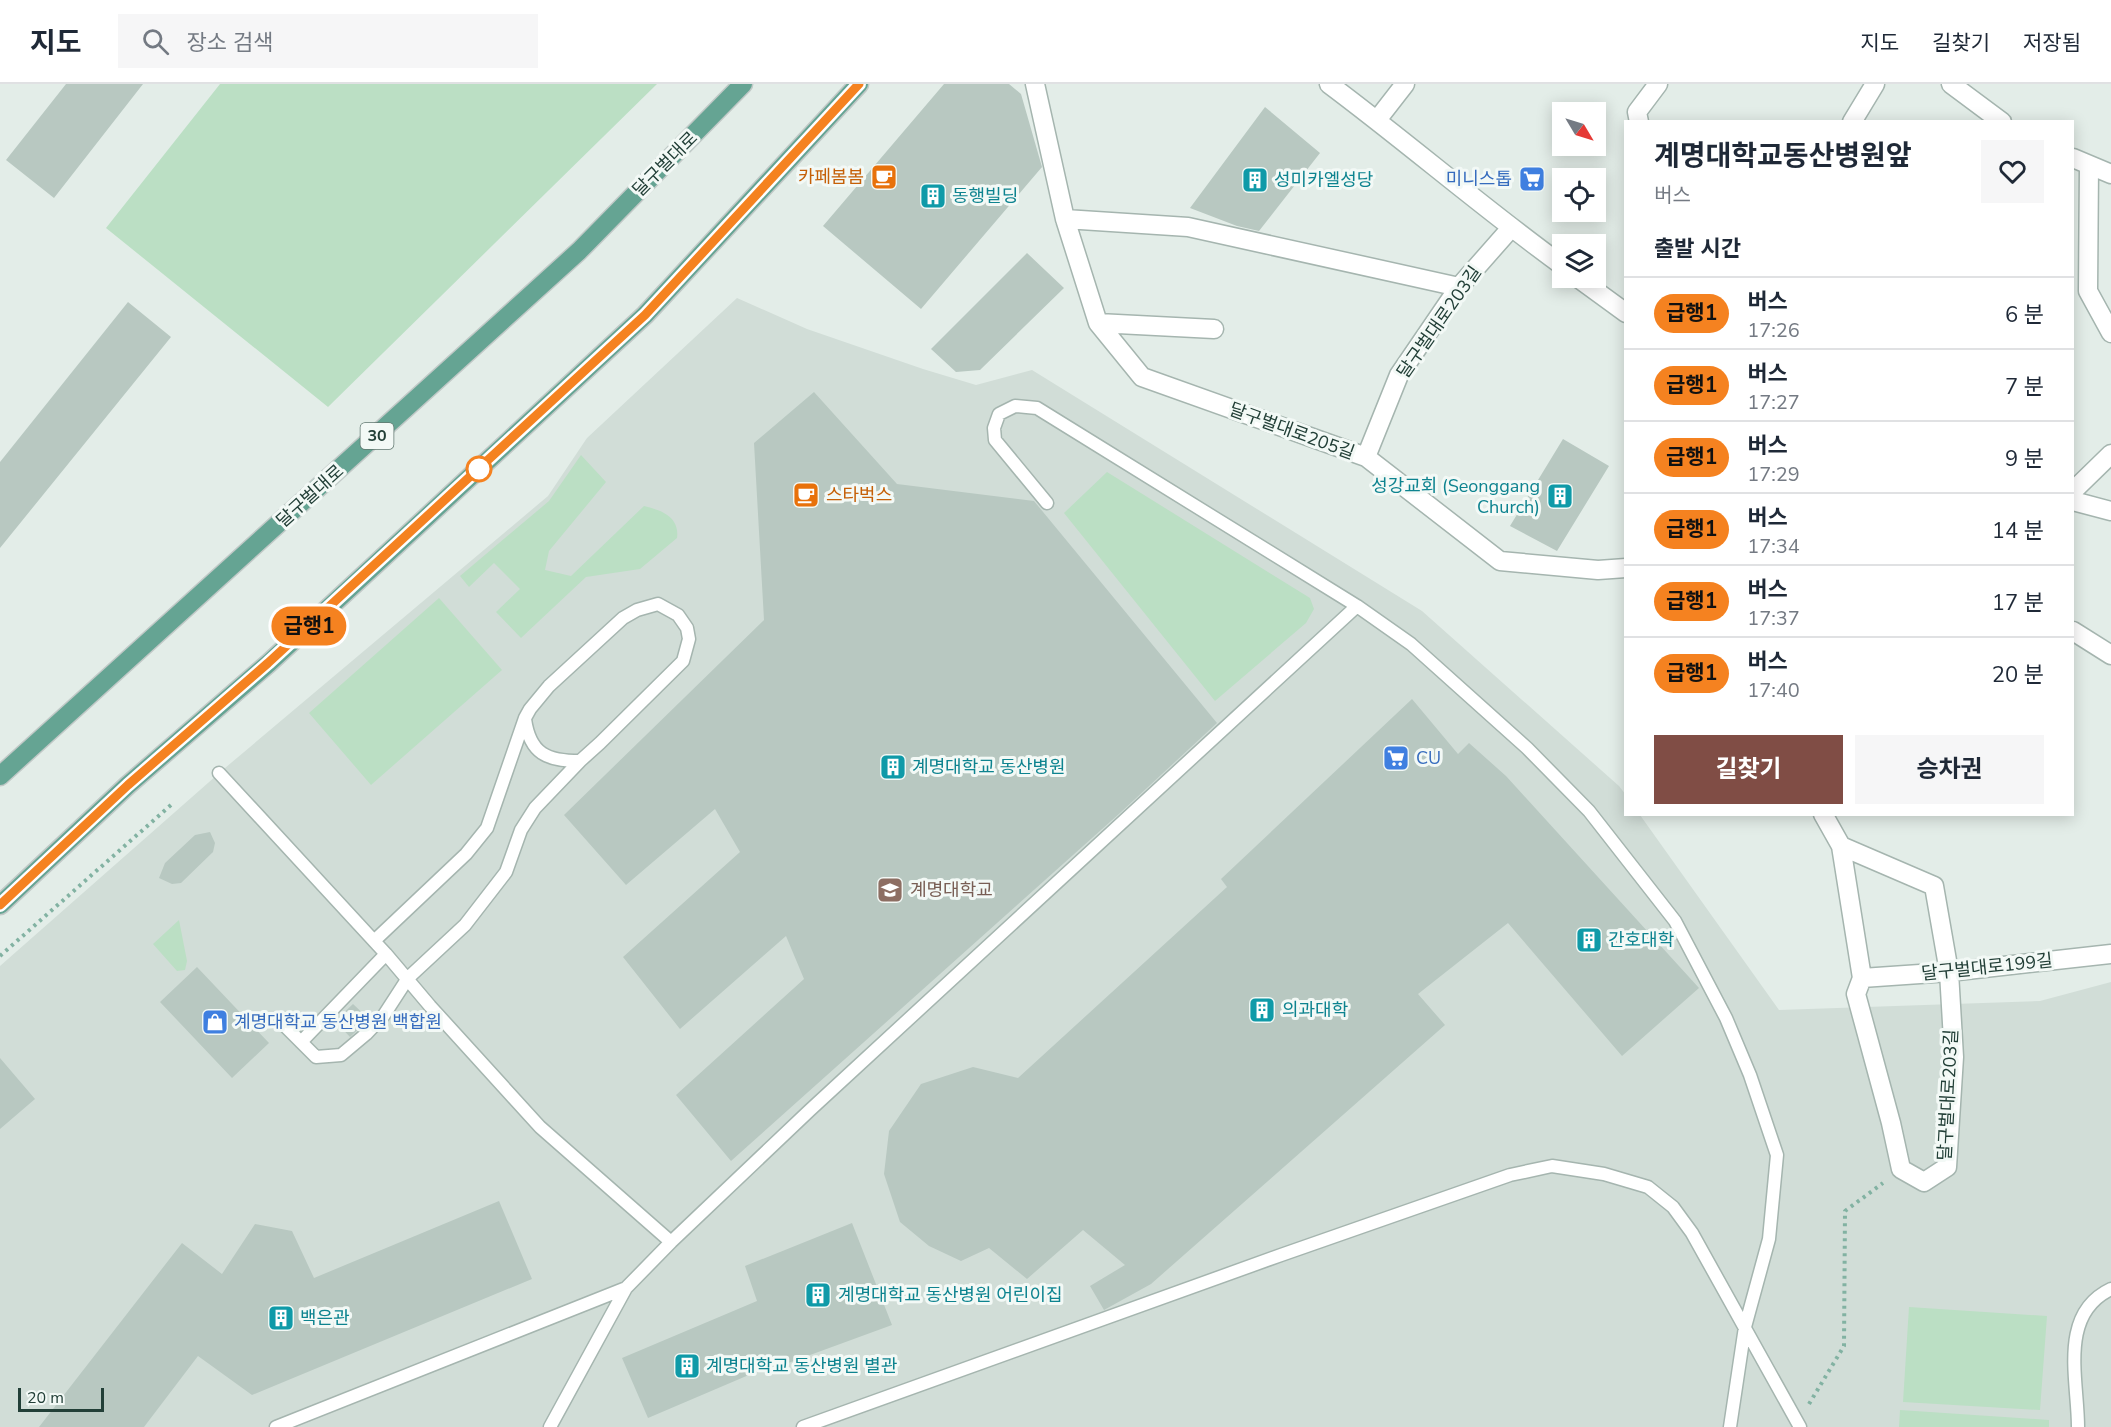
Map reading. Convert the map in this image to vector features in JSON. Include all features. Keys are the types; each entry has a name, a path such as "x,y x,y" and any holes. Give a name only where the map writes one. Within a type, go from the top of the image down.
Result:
{"main road":[{"name":"달구벌대로","path":"0,776 579,251 743,84"},
{"path":"0,905 128,785 268,663 645,315 859,84"}],"street":[{"name":"달구벌대로205길","path":"1035,84 1065,219 1098,323 1142,377 1365,457 1500,561 1598,570 1624,568"},
{"path":"1329,84 1552,258"},
{"path":"1377,120 1405,84"},
{"path":"1639,120 1637,112 1659,84"},
{"path":"1853,120 1875,84"},
{"path":"1951,84 1999,120"},
{"path":"2111,174 2081,161 2088,291 2111,333"},
{"path":"1065,219 1188,227 1459,287"},
{"name":"달구벌대로203길","path":"1365,457 1399,375 1459,287 1511,228"},
{"path":"1592,288 1624,312"},
{"path":"1098,323 1214,329"},
{"path":"2074,490 2111,454"},
{"path":"2074,501 2111,511"},
{"path":"2074,632 2111,655"},
{"path":"1823,816 1841,846 1862,978 1856,994 1901,1169"},
{"name":"달구벌대로203길","path":"1841,846 1934,886 1949,972 1953,1057 1947,1167 1924,1182 1901,1169"},
{"name":"달구벌대로199길","path":"1862,978 1949,972 2111,954"}],"lane":[{"path":"1047,503 995,440 993,428 999,414 1015,406 1038,408 1358,606 1411,644 1535,756 1589,811 1675,921 1726,1018 1750,1075 1777,1155 1769,1239 1745,1327 1730,1427"},
{"path":"285,1026 316,1057 341,1055 366,1034 384,1015 408,978 477,910 506,872 520,830 535,808 682,661 690,639 687,628 678,615 658,604 637,610 623,618 549,686 525,718 487,828 466,854 374,941"},
{"path":"550,1427 626,1288 671,1242 819,1102 1358,606"},
{"path":"525,718 527,734 532,746 557,761 580,761"},
{"path":"219,773 408,978 430,1006 540,1127 671,1242"},
{"path":"301,1042 386,954"},
{"path":"803,1427 1281,1255 1510,1176 1552,1166 1604,1174 1648,1187 1673,1206 1692,1233 1798,1425"},
{"path":"276,1427 626,1288"},
{"path":"2078,1427 2074,1359 2077,1334 2084,1310 2111,1289"}],"path":[{"path":"0,956 171,805"},
{"path":"1798,1425 1844,1346 1845,1211 1901,1169"}],"shaded area":[{"name":"계명대학교","path":"737,298 807,329 976,385 1032,370 1422,611 1619,786 1624,792 1624,816 1641,816 1779,1010 2040,1001 2111,982 2111,1427 0,1427 0,966 225,768 548,496 587,438"}],"green space":[{"path":"220,84 657,84 328,407 106,228"},
{"path":"581,455 606,482 549,551 545,570 571,576 644,506 668,516 676,525 677,538 640,569 586,577 521,638 496,612 520,589 494,563 469,587 460,576 549,501"},
{"path":"1107,472 1310,598 1314,609 1306,623 1215,701 1064,513"},
{"path":"439,598 502,670 371,785 309,713"},
{"path":"179,920 187,961 185,970 177,971 153,944"},
{"path":"1909,1307 2047,1316 2040,1410 1903,1402"},
{"path":"1900,1410 2049,1420 2049,1427 1899,1427"}],"building":[{"path":"66,84 143,84 54,198 6,160"},
{"name":"동행빌딩","path":"944,84 1009,84 1021,94 1042,167 921,309 823,226"},
{"name":"성미카엘성당","path":"1265,107 1320,153 1259,231 1237,226 1190,208"},
{"path":"1027,253 1064,288 980,370 956,372 931,349"},
{"path":"128,302 171,337 0,548 0,462"},
{"name":"계명대학교 동산병원","path":"814,392 897,484 1034,501 1217,723 1120,813 731,1161 676,1095 804,979 786,936 680,1029 623,957 740,852 715,809 626,885 564,815 764,620 754,443"},
{"name":"성강교회 (Seonggang Church)","path":"1563,439 1609,466 1557,551 1510,526"},
{"name":"의과대학","path":"1412,699 1458,754 1469,743 1506,776 1699,988 1622,1056 1508,923 1418,994 1445,1025 1151,1284 1104,1310 1090,1286 1125,1265 1083,1230 1027,1279 989,1248 961,1261 929,1246 900,1222 884,1174 889,1131 921,1084 973,1067 1018,1078 1227,887 1221,879"},
{"path":"210,832 215,843 213,852 181,883 172,884 159,878 165,863 195,835"},
{"name":"계명대학교 동산병원 백합원","path":"197,967 269,1043 232,1078 160,1002"},
{"path":"353,1004 369,1019 350,1037 335,1021"},
{"path":"0,1058 35,1099 0,1129"},
{"name":"백은관","path":"499,1201 532,1279 252,1395 198,1356 144,1427 39,1427 182,1243 222,1274 255,1224 292,1231 314,1278"},
{"path":"852,1223 892,1325 780,1366 779,1362 648,1418 622,1358 757,1301 745,1266"}],"bus line":[{"name":"급행1","path":"0,905 128,785 268,663 645,315 859,84"}],"place":[{"name":"카페봄봄","path":"884,177"},
{"name":"미니스톱","path":"1532,179"},
{"name":"성미카엘성당","path":"1255,180"},
{"name":"동행빌딩","path":"933,196"},
{"name":"스타벅스","path":"806,495"},
{"name":"성강교회 (Seonggang Church)","path":"1560,496"},
{"name":"CU","path":"1396,758"},
{"name":"계명대학교 동산병원","path":"893,767"},
{"name":"계명대학교","path":"890,890"},
{"name":"간호대학","path":"1589,940"},
{"name":"의과대학","path":"1262,1010"},
{"name":"계명대학교 동산병원 백합원","path":"215,1022"},
{"name":"계명대학교 동산병원 어린이집","path":"818,1295"},
{"name":"백은관","path":"281,1318"},
{"name":"계명대학교 동산병원 별관","path":"687,1366"}]}
